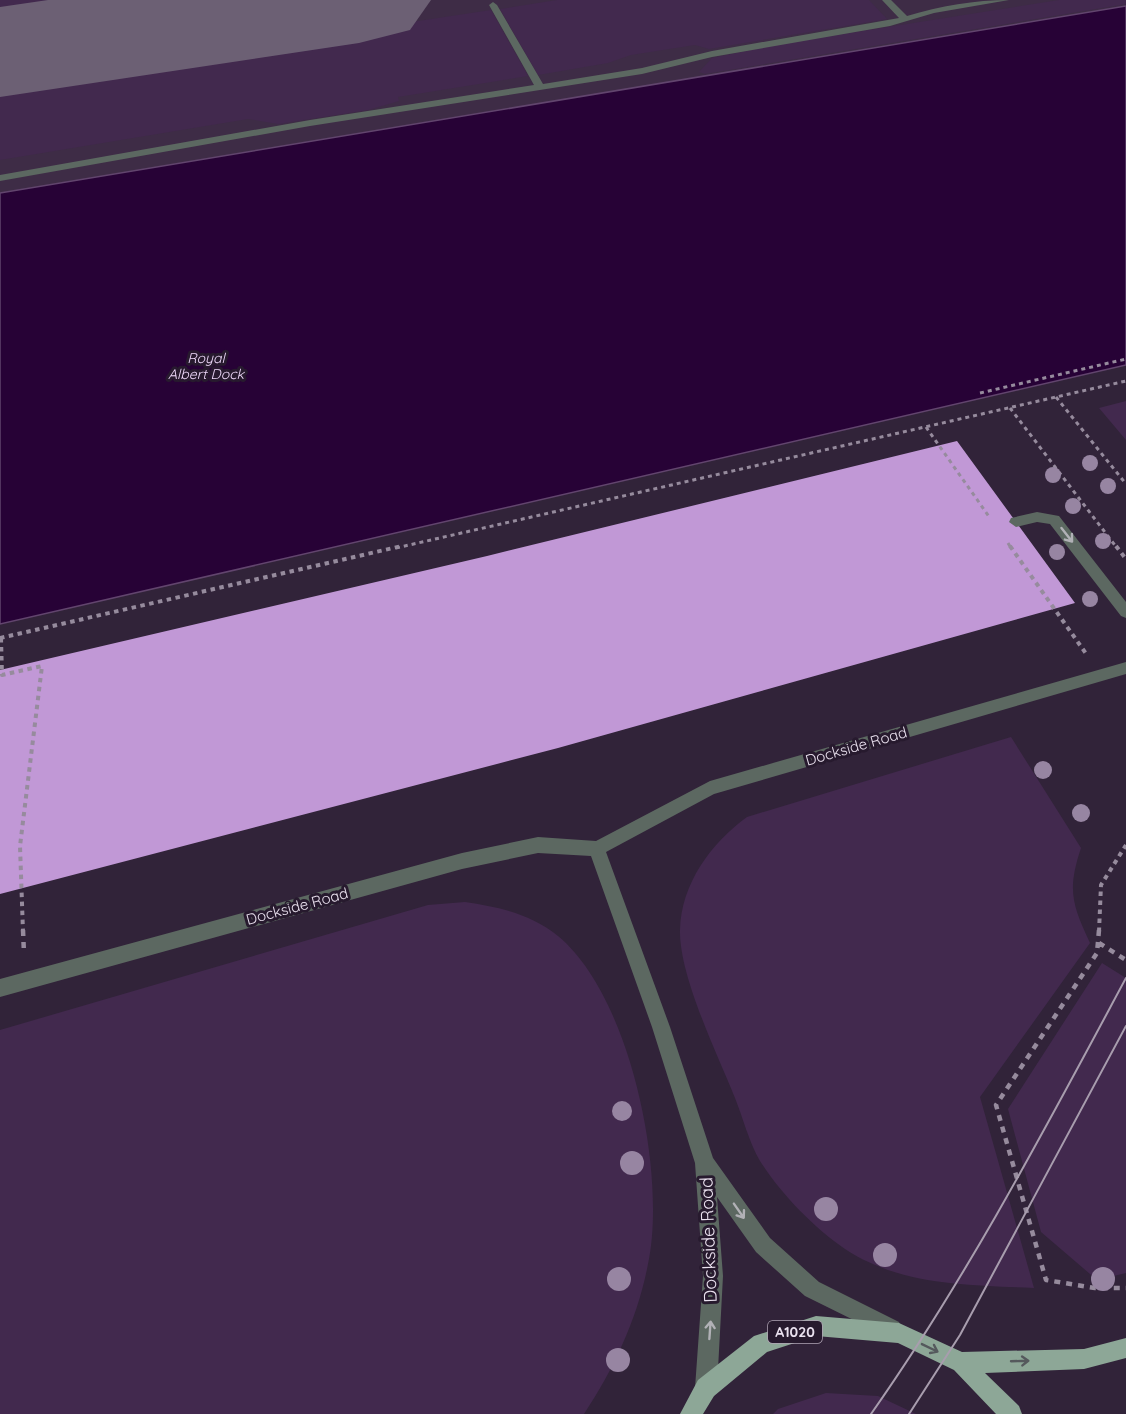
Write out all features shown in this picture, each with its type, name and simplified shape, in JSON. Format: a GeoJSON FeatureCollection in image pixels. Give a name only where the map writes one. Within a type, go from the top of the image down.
{"type":"FeatureCollection","features":[{"type":"Feature","properties":{"kind":"main road","name":"A1020"},"geometry":{"type":"LineString","coordinates":[[691,1414],[706,1388],[761,1343],[816,1326],[899,1333],[961,1363],[1011,1414]]}},
{"type":"Feature","properties":{"kind":"main road","name":"A1020"},"geometry":{"type":"LineString","coordinates":[[961,1363],[1084,1359],[1126,1348]]}},
{"type":"Feature","properties":{"kind":"street"},"geometry":{"type":"LineString","coordinates":[[886,0],[905,19]]}},
{"type":"Feature","properties":{"kind":"street"},"geometry":{"type":"LineString","coordinates":[[0,178],[299,125],[642,71],[712,54],[905,19],[933,11],[1005,0]]}},
{"type":"Feature","properties":{"kind":"street"},"geometry":{"type":"LineString","coordinates":[[493,5],[540,87]]}},
{"type":"Feature","properties":{"kind":"street"},"geometry":{"type":"LineString","coordinates":[[1016,522],[1037,517],[1054,520],[1126,612]]}},
{"type":"Feature","properties":{"kind":"street","name":"Dockside Road"},"geometry":{"type":"LineString","coordinates":[[0,988],[462,861],[538,845],[597,849],[718,785],[1126,668]]}},
{"type":"Feature","properties":{"kind":"street","name":"Dockside Road"},"geometry":{"type":"LineString","coordinates":[[597,849],[661,1027],[705,1163],[714,1275],[706,1388]]}},
{"type":"Feature","properties":{"kind":"street","name":"Dockside Road"},"geometry":{"type":"LineString","coordinates":[[705,1163],[763,1245],[812,1290],[899,1333]]}},
{"type":"Feature","properties":{"kind":"path"},"geometry":{"type":"LineString","coordinates":[[980,393],[1126,359]]}},
{"type":"Feature","properties":{"kind":"path"},"geometry":{"type":"LineString","coordinates":[[23,926],[20,846],[42,666],[2,675],[1,638],[1126,381]]}},
{"type":"Feature","properties":{"kind":"path"},"geometry":{"type":"LineString","coordinates":[[1056,397],[1126,484]]}},
{"type":"Feature","properties":{"kind":"path"},"geometry":{"type":"LineString","coordinates":[[1010,408],[1126,558]]}},
{"type":"Feature","properties":{"kind":"path"},"geometry":{"type":"LineString","coordinates":[[926,427],[947,456]]}},
{"type":"Feature","properties":{"kind":"path"},"geometry":{"type":"LineString","coordinates":[[1042,592],[1101,675]]}},
{"type":"Feature","properties":{"kind":"path"},"geometry":{"type":"LineString","coordinates":[[1126,846],[1101,885],[1097,953],[996,1105],[1047,1280],[1095,1287],[1126,1288]]}},
{"type":"Feature","properties":{"kind":"path"},"geometry":{"type":"LineString","coordinates":[[1099,943],[1126,960]]}},
{"type":"Feature","properties":{"kind":"shaded area"},"geometry":{"type":"Polygon","coordinates":[[[0,0],[1126,0],[1126,6],[0,193],[0,0]]]}},
{"type":"Feature","properties":{"kind":"shaded area"},"geometry":{"type":"Polygon","coordinates":[[[0,0],[167,0],[0,24],[0,0]]]}},
{"type":"Feature","properties":{"kind":"shaded area"},"geometry":{"type":"Polygon","coordinates":[[[557,0],[869,0],[887,19],[709,49],[695,45],[631,55],[608,63],[538,75],[500,9],[557,0]]]}},
{"type":"Feature","properties":{"kind":"shaded area"},"geometry":{"type":"Polygon","coordinates":[[[1059,0],[1126,0],[1126,4],[705,74],[699,72],[712,58],[780,44],[1059,0]]]}},
{"type":"Feature","properties":{"kind":"shaded area"},"geometry":{"type":"Polygon","coordinates":[[[491,10],[528,76],[398,97],[399,101],[368,110],[278,124],[248,119],[0,160],[0,84],[491,10]]]}},
{"type":"Feature","properties":{"kind":"shaded area"},"geometry":{"type":"Polygon","coordinates":[[[1126,401],[1126,440],[1099,408],[1126,401]]]}},
{"type":"Feature","properties":{"kind":"shaded area"},"geometry":{"type":"Polygon","coordinates":[[[1011,737],[1081,848],[1074,875],[1074,897],[1079,918],[1090,943],[980,1097],[1034,1288],[960,1284],[912,1277],[889,1270],[845,1249],[821,1231],[798,1209],[768,1173],[753,1146],[692,992],[681,949],[680,930],[686,897],[700,866],[721,839],[747,817],[1011,737]]]}},
{"type":"Feature","properties":{"kind":"shaded area"},"geometry":{"type":"Polygon","coordinates":[[[465,902],[502,909],[537,922],[558,936],[584,964],[606,1000],[624,1043],[638,1089],[647,1137],[652,1184],[653,1227],[648,1264],[644,1284],[624,1342],[584,1414],[0,1414],[0,1030],[428,905],[465,902]]]}},
{"type":"Feature","properties":{"kind":"shaded area"},"geometry":{"type":"Polygon","coordinates":[[[1102,963],[1126,978],[1126,1273],[1097,1280],[1041,1232],[1008,1109],[1102,963]]]}},
{"type":"Feature","properties":{"kind":"shaded area"},"geometry":{"type":"Polygon","coordinates":[[[826,1393],[878,1396],[916,1414],[773,1414],[778,1409],[826,1393]]]}},
{"type":"Feature","properties":{"kind":"water","name":"Royal Albert Dock"},"geometry":{"type":"Polygon","coordinates":[[[1126,6],[1126,365],[0,624],[0,193],[1126,6]]]}},
{"type":"Feature","properties":{"kind":"building"},"geometry":{"type":"Polygon","coordinates":[[[957,441],[1075,603],[558,748],[0,894],[0,670],[487,556],[957,441]]]}},
{"type":"Feature","properties":{"kind":"runway"},"geometry":{"type":"LineString","coordinates":[[0,52],[359,0]]}},
{"type":"Feature","properties":{"kind":"tram line"},"geometry":{"type":"LineString","coordinates":[[871,1414],[907,1362],[973,1255],[1036,1145],[1126,978]]}},
{"type":"Feature","properties":{"kind":"tram line"},"geometry":{"type":"LineString","coordinates":[[909,1414],[960,1335],[1126,1026]]}}]}
